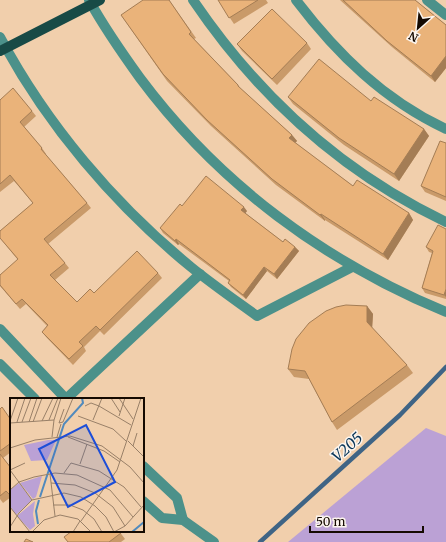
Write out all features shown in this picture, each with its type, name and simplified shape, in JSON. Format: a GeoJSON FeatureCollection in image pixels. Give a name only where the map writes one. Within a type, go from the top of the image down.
{"type":"FeatureCollection","features":[{"type":"Feature","properties":{"kind":"main road"},"geometry":{"type":"LineString","coordinates":[[3,49],[93,1]]}},
{"type":"Feature","properties":{"kind":"street"},"geometry":{"type":"LineString","coordinates":[[193,0],[216,33],[257,83],[310,134],[367,177],[446,222]]}},
{"type":"Feature","properties":{"kind":"street"},"geometry":{"type":"LineString","coordinates":[[296,0],[332,44],[384,92],[425,119],[446,129]]}},
{"type":"Feature","properties":{"kind":"street"},"geometry":{"type":"LineString","coordinates":[[427,0],[446,15]]}},
{"type":"Feature","properties":{"kind":"street"},"geometry":{"type":"LineString","coordinates":[[93,1],[129,64],[152,94],[202,151],[236,182],[282,221],[352,267],[386,285],[446,312]]}},
{"type":"Feature","properties":{"kind":"street"},"geometry":{"type":"LineString","coordinates":[[0,37],[3,49],[50,117],[75,150],[102,181],[160,240],[200,274],[257,316],[352,267]]}},
{"type":"Feature","properties":{"kind":"street"},"geometry":{"type":"LineString","coordinates":[[67,398],[200,274]]}},
{"type":"Feature","properties":{"kind":"street"},"geometry":{"type":"LineString","coordinates":[[0,329],[65,398]]}},
{"type":"Feature","properties":{"kind":"street"},"geometry":{"type":"LineString","coordinates":[[0,364],[34,398]]}},
{"type":"Feature","properties":{"kind":"street"},"geometry":{"type":"LineString","coordinates":[[144,467],[177,498],[183,520]]}},
{"type":"Feature","properties":{"kind":"street"},"geometry":{"type":"LineString","coordinates":[[144,502],[162,518],[183,520],[213,542]]}},
{"type":"Feature","properties":{"kind":"shaded area"},"geometry":{"type":"Polygon","coordinates":[[[426,428],[446,436],[446,542],[288,542],[426,428]]]}},
{"type":"Feature","properties":{"kind":"building"},"geometry":{"type":"Polygon","coordinates":[[[143,0],[169,0],[191,32],[189,34],[238,86],[292,135],[289,138],[353,186],[357,180],[409,213],[383,254],[321,214],[320,215],[272,179],[207,120],[163,74],[121,15],[143,0]]]}},
{"type":"Feature","properties":{"kind":"building"},"geometry":{"type":"Polygon","coordinates":[[[218,0],[258,0],[229,18],[218,0]]]}},
{"type":"Feature","properties":{"kind":"building"},"geometry":{"type":"Polygon","coordinates":[[[343,0],[415,0],[446,25],[446,56],[431,76],[387,41],[343,0]]]}},
{"type":"Feature","properties":{"kind":"building"},"geometry":{"type":"Polygon","coordinates":[[[272,9],[307,43],[272,79],[237,44],[272,9]]]}},
{"type":"Feature","properties":{"kind":"building"},"geometry":{"type":"Polygon","coordinates":[[[319,59],[371,101],[374,97],[424,129],[394,174],[339,138],[288,97],[319,59]]]}},
{"type":"Feature","properties":{"kind":"building"},"geometry":{"type":"Polygon","coordinates":[[[13,88],[32,111],[20,122],[87,203],[44,239],[65,263],[50,275],[77,302],[90,289],[94,293],[137,251],[158,273],[100,330],[96,326],[79,342],[83,346],[69,359],[42,332],[48,325],[22,299],[16,304],[0,285],[0,275],[18,259],[0,238],[0,231],[33,203],[10,175],[0,184],[0,100],[13,88]]]}},
{"type":"Feature","properties":{"kind":"building"},"geometry":{"type":"Polygon","coordinates":[[[440,141],[446,143],[446,197],[421,186],[440,141]]]}},
{"type":"Feature","properties":{"kind":"building"},"geometry":{"type":"Polygon","coordinates":[[[206,176],[244,207],[241,210],[283,242],[285,239],[295,247],[274,274],[264,267],[243,295],[228,283],[230,280],[176,239],[175,241],[160,228],[180,204],[182,206],[206,176]]]}},
{"type":"Feature","properties":{"kind":"building"},"geometry":{"type":"Polygon","coordinates":[[[438,225],[446,229],[446,289],[444,295],[422,288],[433,251],[426,247],[438,225]]]}},
{"type":"Feature","properties":{"kind":"building"},"geometry":{"type":"Polygon","coordinates":[[[346,305],[367,306],[367,322],[407,365],[332,422],[305,371],[288,369],[292,349],[296,339],[309,323],[326,311],[346,305]]]}},
{"type":"Feature","properties":{"kind":"building"},"geometry":{"type":"Polygon","coordinates":[[[2,407],[10,419],[10,444],[0,451],[0,409],[2,407]]]}},
{"type":"Feature","properties":{"kind":"building"},"geometry":{"type":"Polygon","coordinates":[[[0,454],[10,467],[10,495],[6,491],[0,496],[0,454]]]}},
{"type":"Feature","properties":{"kind":"building"},"geometry":{"type":"Polygon","coordinates":[[[71,532],[121,533],[109,542],[68,542],[64,537],[71,532]]]}},
{"type":"Feature","properties":{"kind":"building"},"geometry":{"type":"Polygon","coordinates":[[[26,539],[33,542],[24,542],[26,539]]]}},
{"type":"Feature","properties":{"kind":"waterway","name":"V205"},"geometry":{"type":"LineString","coordinates":[[260,542],[400,415],[446,367]]}}]}
